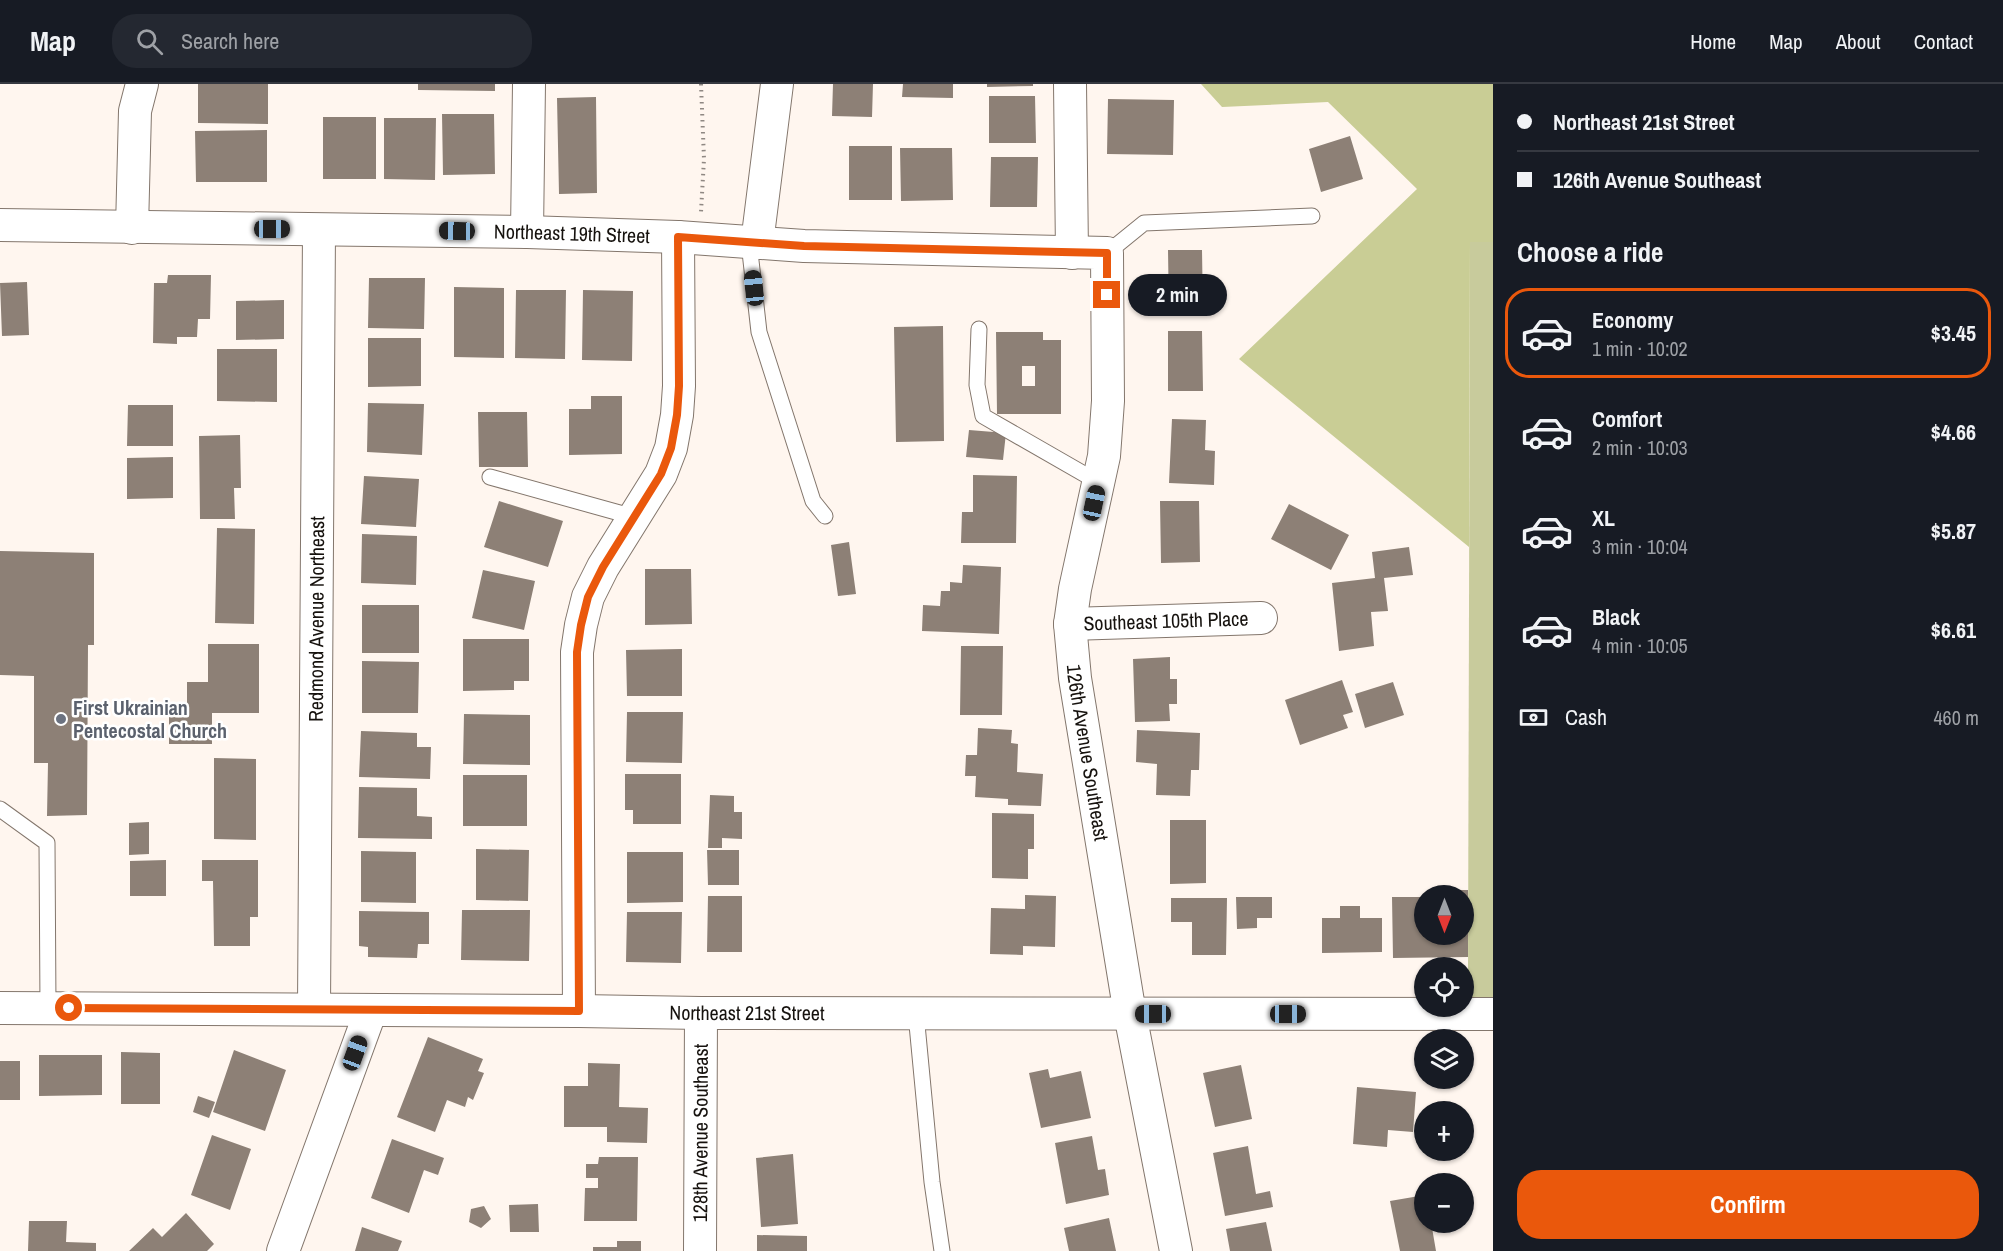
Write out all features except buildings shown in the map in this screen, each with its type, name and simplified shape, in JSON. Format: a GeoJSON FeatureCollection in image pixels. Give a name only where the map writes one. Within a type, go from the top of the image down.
{"type":"FeatureCollection","features":[{"type":"Feature","properties":{"kind":"street"},"geometry":{"type":"LineString","coordinates":[[132,228],[135,111],[142,84]]}},
{"type":"Feature","properties":{"kind":"street"},"geometry":{"type":"LineString","coordinates":[[527,232],[529,84]]}},
{"type":"Feature","properties":{"kind":"street"},"geometry":{"type":"LineString","coordinates":[[753,243],[777,84]]}},
{"type":"Feature","properties":{"kind":"street"},"geometry":{"type":"LineString","coordinates":[[1070,84],[1072,253]]}},
{"type":"Feature","properties":{"kind":"street","name":"Northeast 19th Street"},"geometry":{"type":"LineString","coordinates":[[0,225],[527,232],[689,238],[804,246],[1107,253]]}},
{"type":"Feature","properties":{"kind":"street","name":"Redmond Avenue Northeast"},"geometry":{"type":"LineString","coordinates":[[314,1009],[319,230]]}},
{"type":"Feature","properties":{"kind":"street"},"geometry":{"type":"LineString","coordinates":[[579,1011],[577,652],[588,597],[603,567],[661,474],[671,448],[677,415],[689,238]]}},
{"type":"Feature","properties":{"kind":"street","name":"126th Avenue Southeast"},"geometry":{"type":"LineString","coordinates":[[1107,253],[1108,401],[1104,456],[1075,589],[1070,624],[1075,678],[1130,1014],[1176,1251]]}},
{"type":"Feature","properties":{"kind":"street","name":"Southeast 105th Place"},"geometry":{"type":"LineString","coordinates":[[1070,624],[1261,618]]}},
{"type":"Feature","properties":{"kind":"street","name":"Northeast 21st Street"},"geometry":{"type":"LineString","coordinates":[[0,1008],[1492,1018]]}},
{"type":"Feature","properties":{"kind":"street"},"geometry":{"type":"LineString","coordinates":[[283,1251],[371,1010]]}},
{"type":"Feature","properties":{"kind":"street","name":"128th Avenue Southeast"},"geometry":{"type":"LineString","coordinates":[[700,1251],[701,1013]]}},
{"type":"Feature","properties":{"kind":"lane"},"geometry":{"type":"LineString","coordinates":[[1107,253],[1144,223],[1312,216]]}},
{"type":"Feature","properties":{"kind":"lane"},"geometry":{"type":"LineString","coordinates":[[753,243],[759,332],[813,501],[825,516]]}},
{"type":"Feature","properties":{"kind":"lane"},"geometry":{"type":"LineString","coordinates":[[979,329],[977,385],[982,416],[1098,482]]}},
{"type":"Feature","properties":{"kind":"lane"},"geometry":{"type":"LineString","coordinates":[[490,477],[634,517]]}},
{"type":"Feature","properties":{"kind":"lane"},"geometry":{"type":"LineString","coordinates":[[0,809],[47,843],[48,1008]]}},
{"type":"Feature","properties":{"kind":"lane"},"geometry":{"type":"LineString","coordinates":[[916,1014],[932,1182],[942,1251]]}},
{"type":"Feature","properties":{"kind":"path"},"geometry":{"type":"LineString","coordinates":[[689,238],[704,159],[701,84]]}},
{"type":"Feature","properties":{"kind":"green space"},"geometry":{"type":"Polygon","coordinates":[[[1201,84],[1493,84],[1493,242],[1470,242],[1469,547],[1239,359],[1417,189],[1328,102],[1222,107],[1201,84]]]}},
{"type":"Feature","properties":{"kind":"green space"},"geometry":{"type":"Polygon","coordinates":[[[1470,241],[1493,242],[1493,1012],[1474,1011],[1474,957],[1468,957],[1468,945],[1474,945],[1474,885],[1468,885],[1470,241]]]}},
{"type":"Feature","properties":{"kind":"place","name":"First Ukrainian Pentecostal Church"},"geometry":{"type":"Point","coordinates":[61,719]}},
{"type":"Feature","properties":{"kind":"route"},"geometry":{"type":"LineString","coordinates":[[69,1008],[579,1011],[577,652],[588,597],[603,567],[661,474],[671,448],[679,386],[678,237],[804,246],[1107,253],[1107,295]]}}]}
